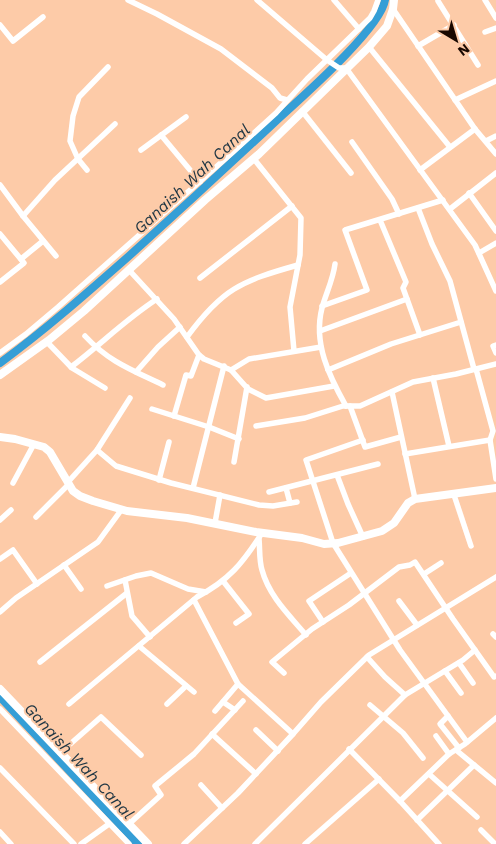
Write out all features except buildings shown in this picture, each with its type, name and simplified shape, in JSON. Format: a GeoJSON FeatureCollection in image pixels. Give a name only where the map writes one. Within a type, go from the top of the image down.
{"type":"FeatureCollection","features":[{"type":"Feature","properties":{"kind":"street"},"geometry":{"type":"LineString","coordinates":[[128,0],[221,50],[272,88],[280,98],[286,100]]}},
{"type":"Feature","properties":{"kind":"street"},"geometry":{"type":"LineString","coordinates":[[257,0],[329,61],[342,68],[450,209],[479,253],[495,283],[496,291]]}},
{"type":"Feature","properties":{"kind":"street"},"geometry":{"type":"LineString","coordinates":[[334,0],[359,29]]}},
{"type":"Feature","properties":{"kind":"street"},"geometry":{"type":"LineString","coordinates":[[0,353],[58,308],[276,113],[286,100],[329,61],[359,29],[374,11],[378,0]]}},
{"type":"Feature","properties":{"kind":"street"},"geometry":{"type":"LineString","coordinates":[[485,0],[496,18]]}},
{"type":"Feature","properties":{"kind":"street"},"geometry":{"type":"LineString","coordinates":[[438,1],[478,65]]}},
{"type":"Feature","properties":{"kind":"street"},"geometry":{"type":"LineString","coordinates":[[395,3],[418,46],[475,129],[496,154]]}},
{"type":"Feature","properties":{"kind":"street"},"geometry":{"type":"LineString","coordinates":[[0,375],[47,342],[84,311],[254,159],[342,68],[369,47],[387,26],[395,3]]}},
{"type":"Feature","properties":{"kind":"street"},"geometry":{"type":"LineString","coordinates":[[0,25],[13,41],[43,17]]}},
{"type":"Feature","properties":{"kind":"street"},"geometry":{"type":"LineString","coordinates":[[418,46],[454,25]]}},
{"type":"Feature","properties":{"kind":"street"},"geometry":{"type":"LineString","coordinates":[[484,32],[496,28]]}},
{"type":"Feature","properties":{"kind":"street"},"geometry":{"type":"LineString","coordinates":[[369,47],[450,147]]}},
{"type":"Feature","properties":{"kind":"street"},"geometry":{"type":"LineString","coordinates":[[87,170],[78,159],[70,141],[73,116],[79,98],[108,67]]}},
{"type":"Feature","properties":{"kind":"street"},"geometry":{"type":"LineString","coordinates":[[455,100],[496,81]]}},
{"type":"Feature","properties":{"kind":"street"},"geometry":{"type":"LineString","coordinates":[[302,111],[351,173]]}},
{"type":"Feature","properties":{"kind":"street"},"geometry":{"type":"LineString","coordinates":[[140,150],[186,117]]}},
{"type":"Feature","properties":{"kind":"street"},"geometry":{"type":"LineString","coordinates":[[23,216],[55,180],[115,124]]}},
{"type":"Feature","properties":{"kind":"street"},"geometry":{"type":"LineString","coordinates":[[420,170],[475,129]]}},
{"type":"Feature","properties":{"kind":"street"},"geometry":{"type":"LineString","coordinates":[[161,134],[200,182]]}},
{"type":"Feature","properties":{"kind":"street"},"geometry":{"type":"LineString","coordinates":[[486,142],[496,136]]}},
{"type":"Feature","properties":{"kind":"street"},"geometry":{"type":"LineString","coordinates":[[352,142],[392,198],[399,214]]}},
{"type":"Feature","properties":{"kind":"street"},"geometry":{"type":"LineString","coordinates":[[254,159],[302,218],[300,255],[290,307],[294,351]]}},
{"type":"Feature","properties":{"kind":"street"},"geometry":{"type":"LineString","coordinates":[[450,209],[496,172]]}},
{"type":"Feature","properties":{"kind":"street"},"geometry":{"type":"LineString","coordinates":[[0,185],[56,256]]}},
{"type":"Feature","properties":{"kind":"street"},"geometry":{"type":"LineString","coordinates":[[469,193],[496,231]]}},
{"type":"Feature","properties":{"kind":"street"},"geometry":{"type":"LineString","coordinates":[[322,306],[367,290],[345,230],[443,200]]}},
{"type":"Feature","properties":{"kind":"street"},"geometry":{"type":"LineString","coordinates":[[200,278],[292,206]]}},
{"type":"Feature","properties":{"kind":"street"},"geometry":{"type":"LineString","coordinates":[[418,208],[450,281],[494,431],[490,440],[496,479]]}},
{"type":"Feature","properties":{"kind":"street"},"geometry":{"type":"LineString","coordinates":[[380,220],[406,282],[403,288],[420,335]]}},
{"type":"Feature","properties":{"kind":"street"},"geometry":{"type":"LineString","coordinates":[[0,234],[24,263],[0,282]]}},
{"type":"Feature","properties":{"kind":"street"},"geometry":{"type":"LineString","coordinates":[[21,259],[43,241]]}},
{"type":"Feature","properties":{"kind":"street"},"geometry":{"type":"LineString","coordinates":[[479,253],[496,242]]}},
{"type":"Feature","properties":{"kind":"street"},"geometry":{"type":"LineString","coordinates":[[335,264],[319,322],[321,347],[334,386],[348,406],[365,447],[401,437]]}},
{"type":"Feature","properties":{"kind":"street"},"geometry":{"type":"LineString","coordinates":[[187,338],[215,303],[230,290],[263,275],[298,265]]}},
{"type":"Feature","properties":{"kind":"street"},"geometry":{"type":"LineString","coordinates":[[129,270],[180,326],[199,355],[231,370],[247,387],[266,398],[334,386]]}},
{"type":"Feature","properties":{"kind":"street"},"geometry":{"type":"LineString","coordinates":[[71,367],[96,348],[124,322],[157,299]]}},
{"type":"Feature","properties":{"kind":"street"},"geometry":{"type":"LineString","coordinates":[[320,331],[406,299]]}},
{"type":"Feature","properties":{"kind":"street"},"geometry":{"type":"LineString","coordinates":[[328,370],[391,344],[462,322]]}},
{"type":"Feature","properties":{"kind":"street"},"geometry":{"type":"LineString","coordinates":[[136,372],[180,326]]}},
{"type":"Feature","properties":{"kind":"street"},"geometry":{"type":"LineString","coordinates":[[85,336],[96,348],[119,364],[162,385]]}},
{"type":"Feature","properties":{"kind":"street"},"geometry":{"type":"LineString","coordinates":[[47,342],[71,367],[105,388]]}},
{"type":"Feature","properties":{"kind":"street"},"geometry":{"type":"LineString","coordinates":[[496,345],[493,346],[496,352]]}},
{"type":"Feature","properties":{"kind":"street"},"geometry":{"type":"LineString","coordinates":[[231,370],[249,359],[321,347]]}},
{"type":"Feature","properties":{"kind":"street"},"geometry":{"type":"LineString","coordinates":[[174,416],[186,375],[191,376],[199,355]]}},
{"type":"Feature","properties":{"kind":"street"},"geometry":{"type":"LineString","coordinates":[[256,426],[304,418],[348,406],[360,406],[413,382],[496,364]]}},
{"type":"Feature","properties":{"kind":"street"},"geometry":{"type":"LineString","coordinates":[[193,488],[224,366]]}},
{"type":"Feature","properties":{"kind":"street"},"geometry":{"type":"LineString","coordinates":[[433,378],[449,446]]}},
{"type":"Feature","properties":{"kind":"street"},"geometry":{"type":"LineString","coordinates":[[234,462],[247,387]]}},
{"type":"Feature","properties":{"kind":"street"},"geometry":{"type":"LineString","coordinates":[[392,392],[415,499]]}},
{"type":"Feature","properties":{"kind":"street"},"geometry":{"type":"LineString","coordinates":[[36,517],[97,450],[130,398]]}},
{"type":"Feature","properties":{"kind":"street"},"geometry":{"type":"LineString","coordinates":[[152,408],[239,439]]}},
{"type":"Feature","properties":{"kind":"street"},"geometry":{"type":"LineString","coordinates":[[0,437],[44,447],[50,452],[73,491],[80,496],[122,509],[216,524],[260,536],[302,538],[324,544],[333,544],[382,531],[394,523],[408,503],[415,499],[496,488]]}},
{"type":"Feature","properties":{"kind":"street"},"geometry":{"type":"LineString","coordinates":[[363,440],[306,460],[333,544],[424,684],[467,742]]}},
{"type":"Feature","properties":{"kind":"street"},"geometry":{"type":"LineString","coordinates":[[405,454],[490,440]]}},
{"type":"Feature","properties":{"kind":"street"},"geometry":{"type":"LineString","coordinates":[[159,480],[169,442]]}},
{"type":"Feature","properties":{"kind":"street"},"geometry":{"type":"LineString","coordinates":[[13,484],[34,444]]}},
{"type":"Feature","properties":{"kind":"street"},"geometry":{"type":"LineString","coordinates":[[97,450],[116,466],[159,480],[259,505],[273,506],[297,502]]}},
{"type":"Feature","properties":{"kind":"street"},"geometry":{"type":"LineString","coordinates":[[269,492],[378,464]]}},
{"type":"Feature","properties":{"kind":"street"},"geometry":{"type":"LineString","coordinates":[[337,475],[364,537]]}},
{"type":"Feature","properties":{"kind":"street"},"geometry":{"type":"LineString","coordinates":[[286,488],[290,503]]}},
{"type":"Feature","properties":{"kind":"street"},"geometry":{"type":"LineString","coordinates":[[216,524],[220,495]]}},
{"type":"Feature","properties":{"kind":"street"},"geometry":{"type":"LineString","coordinates":[[454,495],[470,546]]}},
{"type":"Feature","properties":{"kind":"street"},"geometry":{"type":"LineString","coordinates":[[0,612],[98,542],[122,509]]}},
{"type":"Feature","properties":{"kind":"street"},"geometry":{"type":"LineString","coordinates":[[0,520],[11,510]]}},
{"type":"Feature","properties":{"kind":"street"},"geometry":{"type":"LineString","coordinates":[[69,704],[194,600],[234,572],[260,536]]}},
{"type":"Feature","properties":{"kind":"street"},"geometry":{"type":"LineString","coordinates":[[260,536],[261,569],[269,588],[306,635]]}},
{"type":"Feature","properties":{"kind":"street"},"geometry":{"type":"LineString","coordinates":[[0,560],[13,550],[37,584]]}},
{"type":"Feature","properties":{"kind":"street"},"geometry":{"type":"LineString","coordinates":[[284,674],[272,662],[399,567],[415,562],[494,677],[496,676]]}},
{"type":"Feature","properties":{"kind":"street"},"geometry":{"type":"LineString","coordinates":[[424,574],[441,563]]}},
{"type":"Feature","properties":{"kind":"street"},"geometry":{"type":"LineString","coordinates":[[64,565],[81,589]]}},
{"type":"Feature","properties":{"kind":"street"},"geometry":{"type":"LineString","coordinates":[[107,586],[151,573],[188,589],[206,592]]}},
{"type":"Feature","properties":{"kind":"street"},"geometry":{"type":"LineString","coordinates":[[323,622],[309,601],[351,573]]}},
{"type":"Feature","properties":{"kind":"street"},"geometry":{"type":"LineString","coordinates":[[184,844],[256,774],[321,702],[367,657],[496,577]]}},
{"type":"Feature","properties":{"kind":"street"},"geometry":{"type":"LineString","coordinates":[[125,580],[132,616],[150,637]]}},
{"type":"Feature","properties":{"kind":"street"},"geometry":{"type":"LineString","coordinates":[[223,581],[249,614],[236,624]]}},
{"type":"Feature","properties":{"kind":"street"},"geometry":{"type":"LineString","coordinates":[[40,662],[127,593]]}},
{"type":"Feature","properties":{"kind":"street"},"geometry":{"type":"LineString","coordinates":[[194,600],[238,684],[294,734]]}},
{"type":"Feature","properties":{"kind":"street"},"geometry":{"type":"LineString","coordinates":[[399,601],[416,626]]}},
{"type":"Feature","properties":{"kind":"street"},"geometry":{"type":"LineString","coordinates":[[139,646],[194,692]]}},
{"type":"Feature","properties":{"kind":"street"},"geometry":{"type":"LineString","coordinates":[[255,844],[405,695],[459,663],[475,650]]}},
{"type":"Feature","properties":{"kind":"street"},"geometry":{"type":"LineString","coordinates":[[367,657],[405,695]]}},
{"type":"Feature","properties":{"kind":"street"},"geometry":{"type":"LineString","coordinates":[[459,663],[473,683]]}},
{"type":"Feature","properties":{"kind":"street"},"geometry":{"type":"LineString","coordinates":[[445,671],[461,693]]}},
{"type":"Feature","properties":{"kind":"street"},"geometry":{"type":"LineString","coordinates":[[215,711],[238,684]]}},
{"type":"Feature","properties":{"kind":"street"},"geometry":{"type":"LineString","coordinates":[[167,704],[186,686]]}},
{"type":"Feature","properties":{"kind":"street"},"geometry":{"type":"LineString","coordinates":[[0,690],[148,844]]}},
{"type":"Feature","properties":{"kind":"street"},"geometry":{"type":"LineString","coordinates":[[129,824],[161,795],[154,786],[194,754],[244,701]]}},
{"type":"Feature","properties":{"kind":"street"},"geometry":{"type":"LineString","coordinates":[[223,702],[235,710]]}},
{"type":"Feature","properties":{"kind":"street"},"geometry":{"type":"LineString","coordinates":[[370,705],[403,733],[423,758]]}},
{"type":"Feature","properties":{"kind":"street"},"geometry":{"type":"LineString","coordinates":[[0,708],[129,844]]}},
{"type":"Feature","properties":{"kind":"street"},"geometry":{"type":"LineString","coordinates":[[448,716],[440,724],[457,749],[474,765],[495,780]]}},
{"type":"Feature","properties":{"kind":"street"},"geometry":{"type":"LineString","coordinates":[[60,753],[101,717],[141,755]]}},
{"type":"Feature","properties":{"kind":"street"},"geometry":{"type":"LineString","coordinates":[[400,801],[450,754],[496,718]]}},
{"type":"Feature","properties":{"kind":"street"},"geometry":{"type":"LineString","coordinates":[[256,730],[278,751]]}},
{"type":"Feature","properties":{"kind":"street"},"geometry":{"type":"LineString","coordinates":[[212,734],[256,774]]}},
{"type":"Feature","properties":{"kind":"street"},"geometry":{"type":"LineString","coordinates":[[436,736],[450,754]]}},
{"type":"Feature","properties":{"kind":"street"},"geometry":{"type":"LineString","coordinates":[[350,749],[400,801],[436,843]]}},
{"type":"Feature","properties":{"kind":"street"},"geometry":{"type":"LineString","coordinates":[[417,820],[474,765]]}},
{"type":"Feature","properties":{"kind":"street"},"geometry":{"type":"LineString","coordinates":[[0,768],[74,844]]}},
{"type":"Feature","properties":{"kind":"street"},"geometry":{"type":"LineString","coordinates":[[429,774],[477,817]]}},
{"type":"Feature","properties":{"kind":"street"},"geometry":{"type":"LineString","coordinates":[[309,843],[379,779]]}},
{"type":"Feature","properties":{"kind":"street"},"geometry":{"type":"LineString","coordinates":[[201,785],[222,808]]}},
{"type":"Feature","properties":{"kind":"street"},"geometry":{"type":"LineString","coordinates":[[81,844],[109,824]]}},
{"type":"Feature","properties":{"kind":"street"},"geometry":{"type":"LineString","coordinates":[[482,830],[495,844]]}},
{"type":"Feature","properties":{"kind":"street"},"geometry":{"type":"LineString","coordinates":[[0,832],[10,844]]}},
{"type":"Feature","properties":{"kind":"waterway","name":"Ganaish Wah Canal"},"geometry":{"type":"LineString","coordinates":[[0,363],[50,324],[129,256],[321,80],[370,27],[385,0]]}},
{"type":"Feature","properties":{"kind":"waterway","name":"Ganaish Wah Canal"},"geometry":{"type":"LineString","coordinates":[[0,697],[138,844]]}}]}
